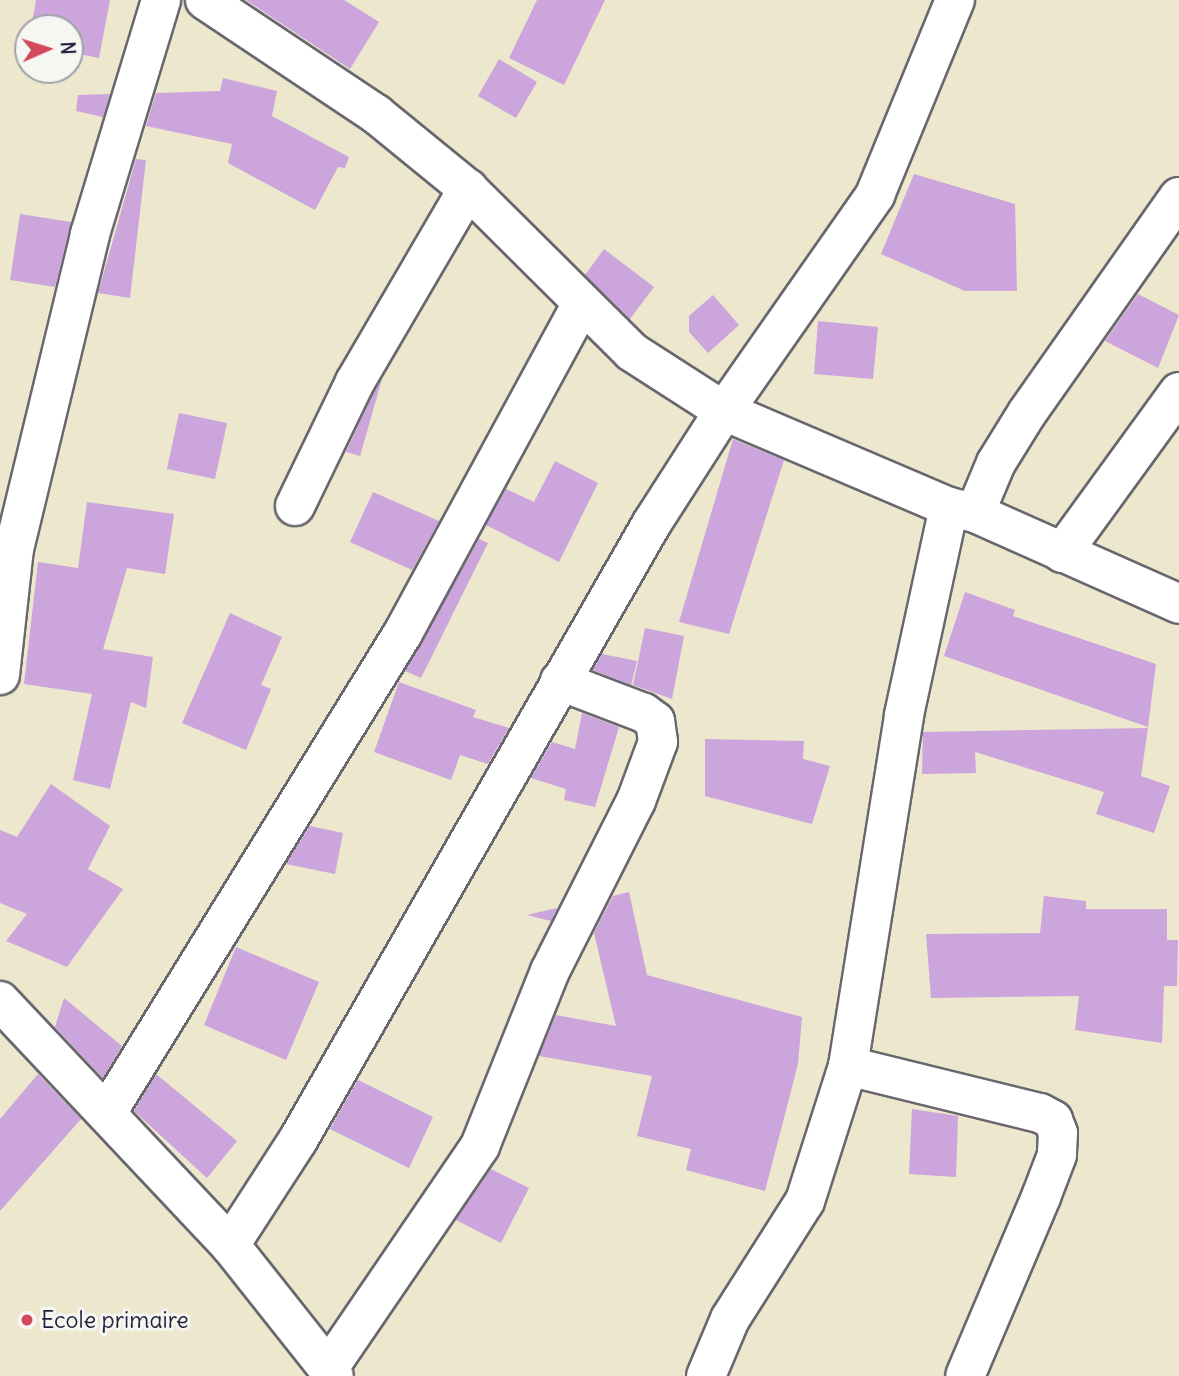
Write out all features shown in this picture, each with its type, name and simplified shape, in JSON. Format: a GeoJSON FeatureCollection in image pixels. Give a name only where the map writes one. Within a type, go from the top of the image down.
{"type":"FeatureCollection","features":[{"type":"Feature","properties":{"kind":"street"},"geometry":{"type":"LineString","coordinates":[[0,675],[14,550],[90,234],[161,0]]}},
{"type":"Feature","properties":{"kind":"street"},"geometry":{"type":"LineString","coordinates":[[205,0],[376,114],[468,189],[632,352],[724,411],[1062,552],[1179,604]]}},
{"type":"Feature","properties":{"kind":"street"},"geometry":{"type":"LineString","coordinates":[[230,1245],[298,1140],[560,681],[724,411],[875,195],[955,0]]}},
{"type":"Feature","properties":{"kind":"street"},"geometry":{"type":"LineString","coordinates":[[295,506],[355,382],[468,189]]}},
{"type":"Feature","properties":{"kind":"street"},"geometry":{"type":"LineString","coordinates":[[706,1376],[730,1319],[805,1201],[848,1066],[904,715],[962,510],[1179,197]]}},
{"type":"Feature","properties":{"kind":"street"},"geometry":{"type":"LineString","coordinates":[[108,1111],[403,633],[582,303]]}},
{"type":"Feature","properties":{"kind":"street"},"geometry":{"type":"LineString","coordinates":[[1062,552],[1179,392]]}},
{"type":"Feature","properties":{"kind":"street"},"geometry":{"type":"LineString","coordinates":[[0,1001],[108,1111],[230,1245],[331,1373],[480,1146],[550,971],[636,801],[658,742],[655,721],[644,713],[560,681]]}},
{"type":"Feature","properties":{"kind":"street"},"geometry":{"type":"LineString","coordinates":[[848,1066],[1040,1113],[1053,1120],[1058,1133],[1057,1155],[1041,1197],[965,1376]]}},
{"type":"Feature","properties":{"kind":"building"},"geometry":{"type":"Polygon","coordinates":[[[36,0],[110,0],[99,58],[84,55],[84,14],[34,14],[36,0]]]}},
{"type":"Feature","properties":{"kind":"building"},"geometry":{"type":"Polygon","coordinates":[[[246,0],[344,0],[379,22],[350,69],[246,0]]]}},
{"type":"Feature","properties":{"kind":"building"},"geometry":{"type":"Polygon","coordinates":[[[537,0],[605,0],[564,85],[509,58],[537,0]]]}},
{"type":"Feature","properties":{"kind":"building"},"geometry":{"type":"Polygon","coordinates":[[[499,59],[537,82],[516,118],[478,96],[499,59]]]}},
{"type":"Feature","properties":{"kind":"building"},"geometry":{"type":"Polygon","coordinates":[[[223,78],[277,91],[272,116],[349,157],[345,168],[338,167],[315,210],[228,163],[232,144],[146,126],[156,93],[220,91],[223,78]]]}},
{"type":"Feature","properties":{"kind":"building"},"geometry":{"type":"Polygon","coordinates":[[[110,94],[103,117],[76,111],[78,95],[110,94]]]}},
{"type":"Feature","properties":{"kind":"building"},"geometry":{"type":"Polygon","coordinates":[[[136,159],[146,160],[130,298],[98,293],[136,159]]]}},
{"type":"Feature","properties":{"kind":"building"},"geometry":{"type":"Polygon","coordinates":[[[914,174],[1015,204],[1017,291],[965,291],[881,254],[914,174]]]}},
{"type":"Feature","properties":{"kind":"building"},"geometry":{"type":"Polygon","coordinates":[[[20,214],[71,222],[55,287],[10,280],[20,214]]]}},
{"type":"Feature","properties":{"kind":"building"},"geometry":{"type":"Polygon","coordinates":[[[604,249],[654,287],[630,319],[585,275],[604,249]]]}},
{"type":"Feature","properties":{"kind":"building"},"geometry":{"type":"Polygon","coordinates":[[[1138,294],[1179,315],[1158,368],[1105,341],[1138,294]]]}},
{"type":"Feature","properties":{"kind":"building"},"geometry":{"type":"Polygon","coordinates":[[[713,295],[739,325],[708,353],[689,332],[689,316],[713,295]]]}},
{"type":"Feature","properties":{"kind":"building"},"geometry":{"type":"Polygon","coordinates":[[[818,321],[878,327],[873,379],[814,374],[818,321]]]}},
{"type":"Feature","properties":{"kind":"building"},"geometry":{"type":"Polygon","coordinates":[[[382,379],[360,456],[346,452],[374,392],[382,379]]]}},
{"type":"Feature","properties":{"kind":"building"},"geometry":{"type":"Polygon","coordinates":[[[179,413],[227,423],[215,479],[167,469],[179,413]]]}},
{"type":"Feature","properties":{"kind":"building"},"geometry":{"type":"Polygon","coordinates":[[[733,439],[784,460],[729,634],[679,622],[733,439]]]}},
{"type":"Feature","properties":{"kind":"building"},"geometry":{"type":"Polygon","coordinates":[[[555,461],[598,483],[559,562],[486,525],[506,489],[534,502],[555,461]]]}},
{"type":"Feature","properties":{"kind":"building"},"geometry":{"type":"Polygon","coordinates":[[[373,492],[439,521],[412,570],[350,542],[373,492]]]}},
{"type":"Feature","properties":{"kind":"building"},"geometry":{"type":"Polygon","coordinates":[[[87,502],[174,514],[165,574],[127,568],[103,649],[153,657],[146,708],[131,702],[110,789],[73,780],[92,694],[24,684],[38,562],[78,568],[87,502]]]}},
{"type":"Feature","properties":{"kind":"building"},"geometry":{"type":"Polygon","coordinates":[[[479,539],[488,543],[421,678],[405,671],[479,539]]]}},
{"type":"Feature","properties":{"kind":"building"},"geometry":{"type":"Polygon","coordinates":[[[965,592],[1015,610],[1013,616],[1156,664],[1148,727],[944,656],[965,592]]]}},
{"type":"Feature","properties":{"kind":"building"},"geometry":{"type":"Polygon","coordinates":[[[230,613],[282,637],[261,685],[271,689],[246,750],[182,723],[230,613]]]}},
{"type":"Feature","properties":{"kind":"building"},"geometry":{"type":"Polygon","coordinates":[[[645,628],[684,636],[672,699],[633,685],[645,628]]]}},
{"type":"Feature","properties":{"kind":"building"},"geometry":{"type":"Polygon","coordinates":[[[602,654],[637,661],[631,685],[593,670],[602,654]]]}},
{"type":"Feature","properties":{"kind":"building"},"geometry":{"type":"Polygon","coordinates":[[[399,682],[476,710],[473,717],[509,728],[488,764],[460,755],[451,780],[374,752],[399,682]]]}},
{"type":"Feature","properties":{"kind":"building"},"geometry":{"type":"Polygon","coordinates":[[[582,713],[619,727],[595,807],[564,800],[566,789],[531,778],[552,742],[575,749],[582,713]]]}},
{"type":"Feature","properties":{"kind":"building"},"geometry":{"type":"Polygon","coordinates":[[[1148,728],[1141,776],[1170,786],[1154,833],[1096,814],[1104,792],[975,752],[976,773],[922,774],[923,732],[1148,728]]]}},
{"type":"Feature","properties":{"kind":"building"},"geometry":{"type":"Polygon","coordinates":[[[705,739],[804,741],[803,759],[830,766],[812,824],[705,796],[705,739]]]}},
{"type":"Feature","properties":{"kind":"building"},"geometry":{"type":"Polygon","coordinates":[[[51,784],[110,826],[88,869],[123,889],[67,967],[6,941],[27,914],[0,903],[0,830],[17,837],[51,784]]]}},
{"type":"Feature","properties":{"kind":"building"},"geometry":{"type":"Polygon","coordinates":[[[310,826],[343,833],[335,874],[286,864],[310,826]]]}},
{"type":"Feature","properties":{"kind":"building"},"geometry":{"type":"Polygon","coordinates":[[[629,892],[647,975],[802,1017],[798,1064],[765,1191],[686,1170],[691,1149],[637,1136],[652,1076],[539,1056],[556,1015],[616,1026],[594,933],[613,896],[629,892]]]}},
{"type":"Feature","properties":{"kind":"building"},"geometry":{"type":"Polygon","coordinates":[[[1044,896],[1086,901],[1086,909],[1167,909],[1167,940],[1178,940],[1177,986],[1164,986],[1162,1043],[1075,1030],[1079,996],[931,998],[926,934],[1040,933],[1044,896]]]}},
{"type":"Feature","properties":{"kind":"building"},"geometry":{"type":"Polygon","coordinates":[[[557,908],[551,921],[527,915],[557,908]]]}},
{"type":"Feature","properties":{"kind":"building"},"geometry":{"type":"Polygon","coordinates":[[[236,947],[319,982],[286,1060],[204,1025],[236,947]]]}},
{"type":"Feature","properties":{"kind":"building"},"geometry":{"type":"Polygon","coordinates":[[[64,998],[122,1046],[103,1078],[55,1027],[64,998]]]}},
{"type":"Feature","properties":{"kind":"building"},"geometry":{"type":"Polygon","coordinates":[[[38,1074],[81,1119],[0,1211],[0,1119],[38,1074]]]}},
{"type":"Feature","properties":{"kind":"building"},"geometry":{"type":"Polygon","coordinates":[[[156,1074],[237,1141],[207,1178],[134,1111],[156,1074]]]}},
{"type":"Feature","properties":{"kind":"building"},"geometry":{"type":"Polygon","coordinates":[[[358,1080],[433,1117],[409,1168],[330,1129],[358,1080]]]}},
{"type":"Feature","properties":{"kind":"building"},"geometry":{"type":"Polygon","coordinates":[[[912,1109],[958,1116],[956,1177],[909,1174],[912,1109]]]}},
{"type":"Feature","properties":{"kind":"building"},"geometry":{"type":"Polygon","coordinates":[[[491,1169],[529,1188],[501,1243],[456,1220],[491,1169]]]}},
{"type":"Feature","properties":{"kind":"place","name":"Ecole primaire"},"geometry":{"type":"Point","coordinates":[27,1320]}}]}
